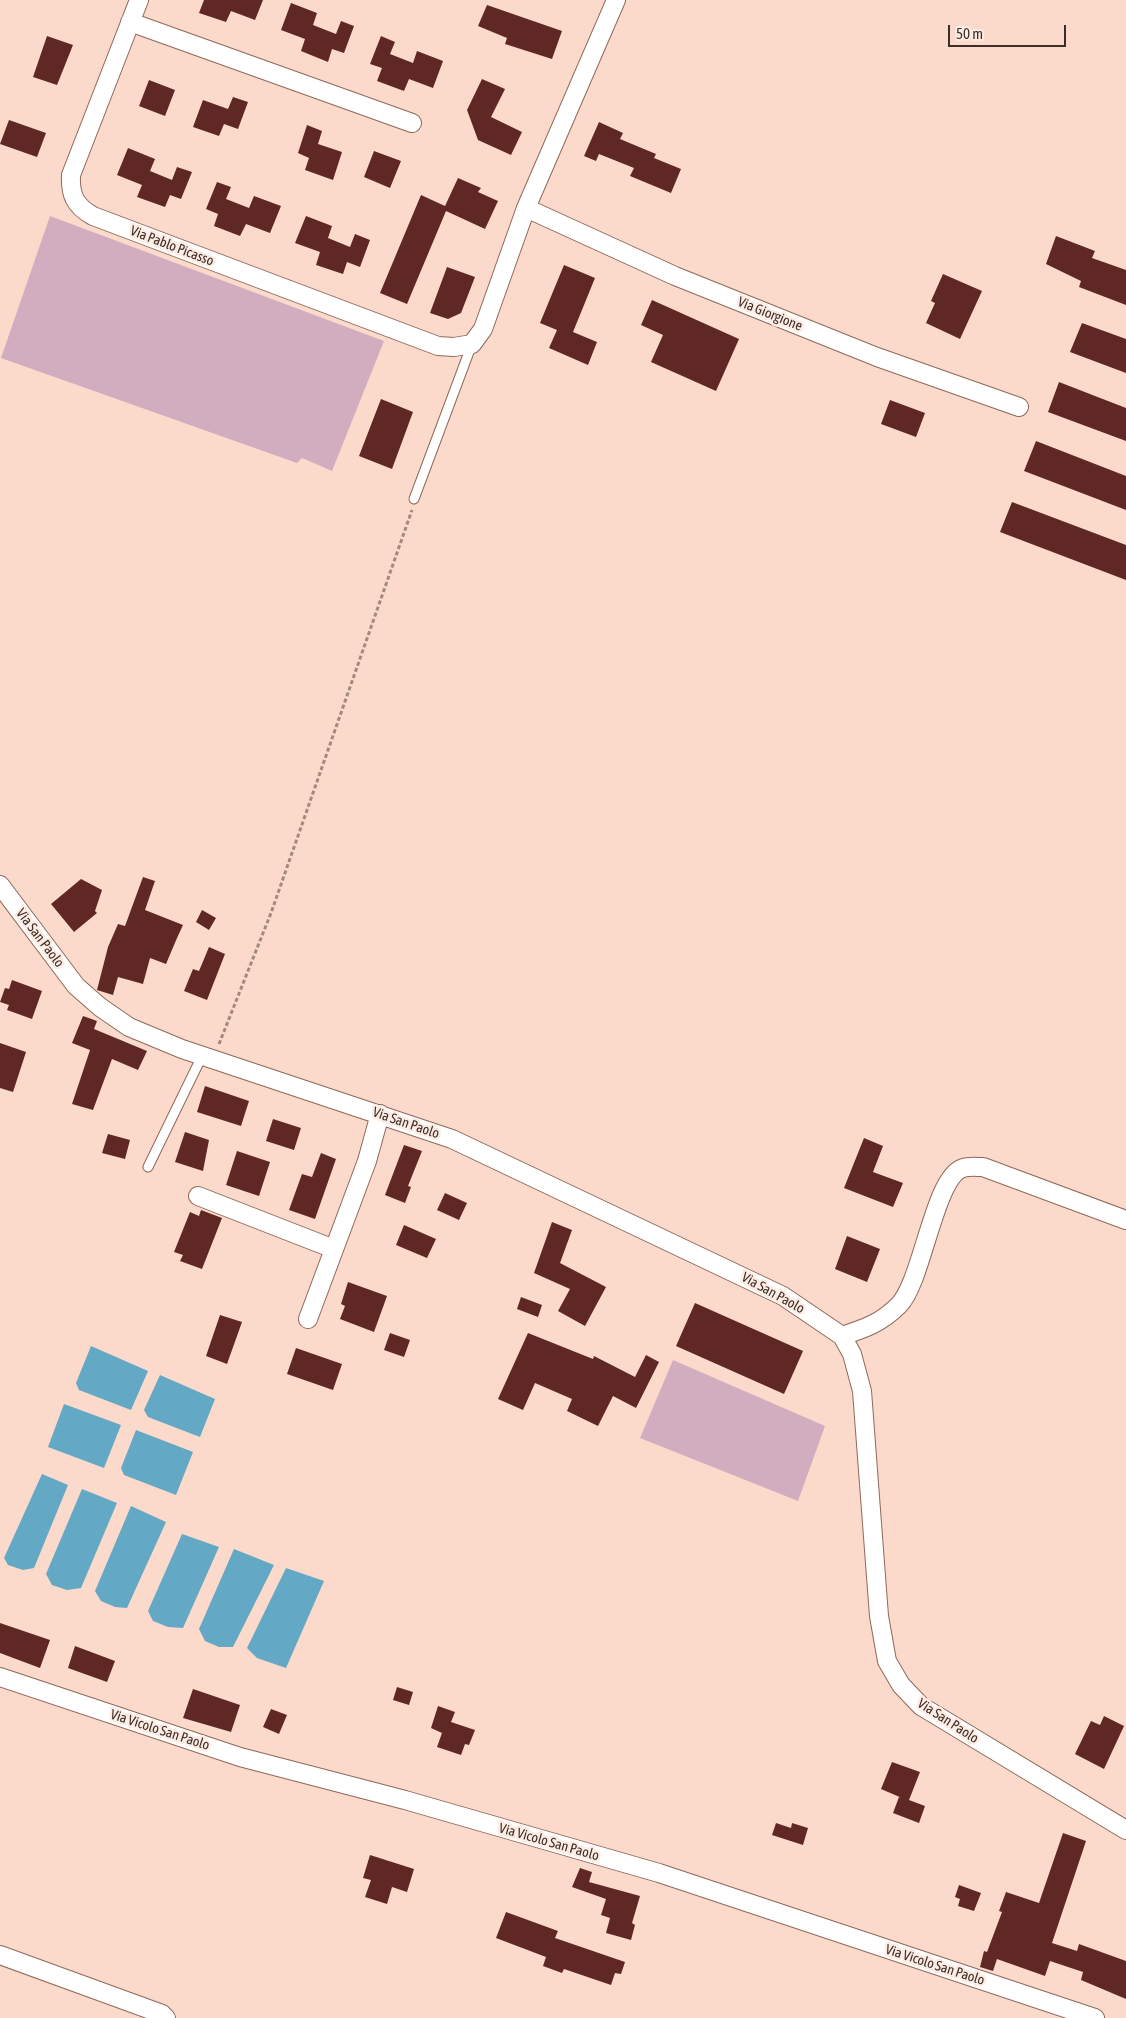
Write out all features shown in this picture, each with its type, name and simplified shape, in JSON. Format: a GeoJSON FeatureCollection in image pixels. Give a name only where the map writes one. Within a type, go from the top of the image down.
{"type":"FeatureCollection","features":[{"type":"Feature","properties":{"kind":"street","name":"Via Pablo Picasso"},"geometry":{"type":"LineString","coordinates":[[139,0],[71,174],[71,194],[82,210],[93,216],[438,346],[454,347],[472,344]]}},
{"type":"Feature","properties":{"kind":"street"},"geometry":{"type":"LineString","coordinates":[[472,344],[483,329],[526,208],[616,0]]}},
{"type":"Feature","properties":{"kind":"street"},"geometry":{"type":"LineString","coordinates":[[130,22],[412,123]]}},
{"type":"Feature","properties":{"kind":"street","name":"Via Giorgione"},"geometry":{"type":"LineString","coordinates":[[526,208],[692,283],[877,357],[1019,407]]}},
{"type":"Feature","properties":{"kind":"street","name":"Via San Paolo"},"geometry":{"type":"LineString","coordinates":[[0,886],[76,986],[100,1007],[129,1027],[207,1058],[452,1139],[783,1296],[842,1336],[852,1354],[862,1392],[879,1616],[887,1661],[901,1685],[921,1706],[1126,1830]]}},
{"type":"Feature","properties":{"kind":"street"},"geometry":{"type":"LineString","coordinates":[[308,1319],[367,1160],[380,1114]]}},
{"type":"Feature","properties":{"kind":"street"},"geometry":{"type":"LineString","coordinates":[[842,1336],[877,1324],[900,1304],[911,1282],[948,1179],[963,1168],[983,1167],[1126,1220]]}},
{"type":"Feature","properties":{"kind":"street"},"geometry":{"type":"LineString","coordinates":[[198,1196],[334,1249]]}},
{"type":"Feature","properties":{"kind":"street","name":"Via Vicolo San Paolo"},"geometry":{"type":"LineString","coordinates":[[0,1677],[240,1757],[405,1800],[659,1873],[1095,2018]]}},
{"type":"Feature","properties":{"kind":"street"},"geometry":{"type":"LineString","coordinates":[[0,1955],[162,2014],[166,2018]]}},
{"type":"Feature","properties":{"kind":"lane"},"geometry":{"type":"LineString","coordinates":[[414,499],[472,344]]}},
{"type":"Feature","properties":{"kind":"lane"},"geometry":{"type":"LineString","coordinates":[[148,1167],[207,1058]]}},
{"type":"Feature","properties":{"kind":"path"},"geometry":{"type":"LineString","coordinates":[[207,1058],[271,913],[408,524],[414,499]]}},
{"type":"Feature","properties":{"kind":"shaded area"},"geometry":{"type":"Polygon","coordinates":[[[50,216],[384,341],[332,471],[302,458],[297,463],[1,358],[50,216]]]}},
{"type":"Feature","properties":{"kind":"shaded area"},"geometry":{"type":"Polygon","coordinates":[[[673,1360],[825,1426],[798,1501],[640,1438],[673,1360]]]}},
{"type":"Feature","properties":{"kind":"water"},"geometry":{"type":"Polygon","coordinates":[[[91,1346],[148,1371],[131,1410],[79,1390],[76,1383],[91,1346]]]}},
{"type":"Feature","properties":{"kind":"water"},"geometry":{"type":"Polygon","coordinates":[[[160,1375],[215,1399],[200,1437],[148,1417],[144,1410],[160,1375]]]}},
{"type":"Feature","properties":{"kind":"water"},"geometry":{"type":"Polygon","coordinates":[[[64,1404],[121,1425],[104,1468],[48,1447],[64,1404]]]}},
{"type":"Feature","properties":{"kind":"water"},"geometry":{"type":"Polygon","coordinates":[[[136,1430],[193,1452],[176,1495],[124,1475],[121,1468],[136,1430]]]}},
{"type":"Feature","properties":{"kind":"water"},"geometry":{"type":"Polygon","coordinates":[[[42,1474],[68,1485],[34,1568],[23,1570],[8,1565],[4,1558],[42,1474]]]}},
{"type":"Feature","properties":{"kind":"water"},"geometry":{"type":"Polygon","coordinates":[[[82,1489],[117,1503],[81,1588],[67,1590],[52,1585],[46,1574],[82,1489]]]}},
{"type":"Feature","properties":{"kind":"water"},"geometry":{"type":"Polygon","coordinates":[[[131,1506],[166,1522],[127,1608],[115,1607],[101,1601],[95,1591],[131,1506]]]}},
{"type":"Feature","properties":{"kind":"water"},"geometry":{"type":"Polygon","coordinates":[[[182,1534],[219,1547],[183,1628],[168,1627],[153,1621],[148,1611],[182,1534]]]}},
{"type":"Feature","properties":{"kind":"water"},"geometry":{"type":"Polygon","coordinates":[[[234,1549],[274,1565],[233,1647],[219,1647],[205,1641],[199,1629],[234,1549]]]}},
{"type":"Feature","properties":{"kind":"water"},"geometry":{"type":"Polygon","coordinates":[[[286,1568],[324,1581],[286,1668],[257,1658],[247,1648],[286,1568]]]}},
{"type":"Feature","properties":{"kind":"building"},"geometry":{"type":"Polygon","coordinates":[[[204,0],[263,0],[255,20],[231,11],[226,22],[199,13],[204,0]]]}},
{"type":"Feature","properties":{"kind":"building"},"geometry":{"type":"Polygon","coordinates":[[[291,3],[317,13],[313,25],[336,34],[341,21],[354,26],[344,53],[332,49],[328,62],[301,51],[305,39],[281,30],[291,3]]]}},
{"type":"Feature","properties":{"kind":"building"},"geometry":{"type":"Polygon","coordinates":[[[487,5],[562,31],[552,59],[505,44],[507,38],[478,26],[487,5]]]}},
{"type":"Feature","properties":{"kind":"building"},"geometry":{"type":"Polygon","coordinates":[[[47,36],[73,45],[57,85],[33,77],[47,36]]]}},
{"type":"Feature","properties":{"kind":"building"},"geometry":{"type":"Polygon","coordinates":[[[381,36],[395,42],[390,54],[413,63],[417,51],[443,61],[433,88],[409,79],[404,91],[377,81],[382,68],[370,64],[381,36]]]}},
{"type":"Feature","properties":{"kind":"building"},"geometry":{"type":"Polygon","coordinates":[[[482,79],[505,89],[491,117],[522,132],[511,155],[478,140],[467,110],[482,79]]]}},
{"type":"Feature","properties":{"kind":"building"},"geometry":{"type":"Polygon","coordinates":[[[149,80],[175,90],[165,116],[139,106],[149,80]]]}},
{"type":"Feature","properties":{"kind":"building"},"geometry":{"type":"Polygon","coordinates":[[[233,97],[248,102],[238,129],[224,124],[219,136],[193,127],[203,100],[228,109],[233,97]]]}},
{"type":"Feature","properties":{"kind":"building"},"geometry":{"type":"Polygon","coordinates":[[[9,120],[46,133],[37,157],[0,144],[9,120]]]}},
{"type":"Feature","properties":{"kind":"building"},"geometry":{"type":"Polygon","coordinates":[[[599,122],[623,133],[620,139],[656,154],[654,158],[681,169],[671,193],[630,176],[634,168],[599,154],[596,161],[584,156],[599,122]]]}},
{"type":"Feature","properties":{"kind":"building"},"geometry":{"type":"Polygon","coordinates":[[[307,125],[322,131],[318,144],[342,152],[333,180],[305,170],[309,158],[298,153],[307,125]]]}},
{"type":"Feature","properties":{"kind":"building"},"geometry":{"type":"Polygon","coordinates":[[[128,148],[155,159],[150,171],[172,180],[177,167],[192,172],[181,199],[170,195],[165,207],[137,197],[142,185],[117,175],[128,148]]]}},
{"type":"Feature","properties":{"kind":"building"},"geometry":{"type":"Polygon","coordinates":[[[374,151],[401,161],[390,188],[364,177],[374,151]]]}},
{"type":"Feature","properties":{"kind":"building"},"geometry":{"type":"Polygon","coordinates":[[[458,178],[481,188],[478,192],[498,201],[485,229],[446,211],[407,304],[380,293],[421,195],[445,206],[458,178]]]}},
{"type":"Feature","properties":{"kind":"building"},"geometry":{"type":"Polygon","coordinates":[[[217,182],[231,187],[226,199],[249,208],[254,196],[281,206],[270,233],[246,224],[240,236],[214,226],[218,214],[206,209],[217,182]]]}},
{"type":"Feature","properties":{"kind":"building"},"geometry":{"type":"Polygon","coordinates":[[[306,216],[332,226],[328,238],[350,247],[355,234],[370,240],[360,267],[347,262],[343,274],[316,265],[320,252],[295,243],[306,216]]]}},
{"type":"Feature","properties":{"kind":"building"},"geometry":{"type":"Polygon","coordinates":[[[1056,236],[1095,251],[1092,258],[1126,270],[1126,305],[1079,287],[1081,281],[1046,264],[1056,236]]]}},
{"type":"Feature","properties":{"kind":"building"},"geometry":{"type":"Polygon","coordinates":[[[564,265],[595,278],[573,332],[597,342],[588,365],[549,348],[557,330],[540,323],[564,265]]]}},
{"type":"Feature","properties":{"kind":"building"},"geometry":{"type":"Polygon","coordinates":[[[447,267],[475,277],[461,313],[448,319],[430,313],[447,267]]]}},
{"type":"Feature","properties":{"kind":"building"},"geometry":{"type":"Polygon","coordinates":[[[943,274],[982,291],[960,339],[926,323],[935,303],[931,301],[943,274]]]}},
{"type":"Feature","properties":{"kind":"building"},"geometry":{"type":"Polygon","coordinates":[[[652,300],[739,339],[716,391],[651,362],[663,335],[641,325],[652,300]]]}},
{"type":"Feature","properties":{"kind":"building"},"geometry":{"type":"Polygon","coordinates":[[[1082,323],[1126,339],[1126,373],[1070,352],[1082,323]]]}},
{"type":"Feature","properties":{"kind":"building"},"geometry":{"type":"Polygon","coordinates":[[[1059,382],[1126,408],[1126,441],[1048,412],[1059,382]]]}},
{"type":"Feature","properties":{"kind":"building"},"geometry":{"type":"Polygon","coordinates":[[[381,399],[413,412],[392,469],[359,456],[381,399]]]}},
{"type":"Feature","properties":{"kind":"building"},"geometry":{"type":"Polygon","coordinates":[[[890,400],[925,413],[916,437],[881,424],[890,400]]]}},
{"type":"Feature","properties":{"kind":"building"},"geometry":{"type":"Polygon","coordinates":[[[1036,441],[1126,476],[1126,510],[1024,471],[1036,441]]]}},
{"type":"Feature","properties":{"kind":"building"},"geometry":{"type":"Polygon","coordinates":[[[1012,502],[1126,545],[1126,580],[1000,532],[1012,502]]]}},
{"type":"Feature","properties":{"kind":"building"},"geometry":{"type":"Polygon","coordinates":[[[143,877],[155,881],[145,910],[183,925],[166,964],[150,958],[143,984],[118,977],[113,995],[97,990],[108,947],[118,924],[125,926],[143,877]]]}},
{"type":"Feature","properties":{"kind":"building"},"geometry":{"type":"Polygon","coordinates":[[[81,879],[102,890],[95,911],[97,913],[74,932],[51,904],[81,879]]]}},
{"type":"Feature","properties":{"kind":"building"},"geometry":{"type":"Polygon","coordinates":[[[202,910],[216,918],[209,930],[196,922],[202,910]]]}},
{"type":"Feature","properties":{"kind":"building"},"geometry":{"type":"Polygon","coordinates":[[[209,947],[225,954],[207,1000],[184,991],[193,969],[199,971],[209,947]]]}},
{"type":"Feature","properties":{"kind":"building"},"geometry":{"type":"Polygon","coordinates":[[[12,980],[42,991],[32,1019],[7,1010],[9,1005],[0,1002],[5,988],[9,989],[12,980]]]}},
{"type":"Feature","properties":{"kind":"building"},"geometry":{"type":"Polygon","coordinates":[[[83,1016],[97,1021],[94,1029],[147,1051],[138,1070],[112,1059],[93,1110],[72,1104],[90,1050],[72,1043],[83,1016]]]}},
{"type":"Feature","properties":{"kind":"building"},"geometry":{"type":"Polygon","coordinates":[[[0,1043],[26,1052],[13,1092],[0,1088],[0,1043]]]}},
{"type":"Feature","properties":{"kind":"building"},"geometry":{"type":"Polygon","coordinates":[[[205,1086],[249,1101],[241,1126],[197,1112],[205,1086]]]}},
{"type":"Feature","properties":{"kind":"building"},"geometry":{"type":"Polygon","coordinates":[[[273,1119],[301,1128],[294,1150],[266,1141],[273,1119]]]}},
{"type":"Feature","properties":{"kind":"building"},"geometry":{"type":"Polygon","coordinates":[[[185,1132],[209,1140],[203,1171],[175,1162],[185,1132]]]}},
{"type":"Feature","properties":{"kind":"building"},"geometry":{"type":"Polygon","coordinates":[[[108,1134],[130,1140],[125,1159],[102,1153],[108,1134]]]}},
{"type":"Feature","properties":{"kind":"building"},"geometry":{"type":"Polygon","coordinates":[[[864,1138],[883,1146],[873,1172],[903,1183],[893,1207],[844,1188],[864,1138]]]}},
{"type":"Feature","properties":{"kind":"building"},"geometry":{"type":"Polygon","coordinates":[[[404,1145],[422,1151],[408,1186],[411,1187],[405,1203],[385,1195],[404,1145]]]}},
{"type":"Feature","properties":{"kind":"building"},"geometry":{"type":"Polygon","coordinates":[[[237,1151],[270,1162],[259,1196],[226,1185],[237,1151]]]}},
{"type":"Feature","properties":{"kind":"building"},"geometry":{"type":"Polygon","coordinates":[[[321,1153],[336,1159],[315,1219],[289,1210],[302,1174],[312,1177],[321,1153]]]}},
{"type":"Feature","properties":{"kind":"building"},"geometry":{"type":"Polygon","coordinates":[[[445,1193],[467,1203],[459,1220],[437,1210],[445,1193]]]}},
{"type":"Feature","properties":{"kind":"building"},"geometry":{"type":"Polygon","coordinates":[[[201,1210],[222,1218],[202,1269],[180,1261],[183,1255],[174,1252],[190,1212],[199,1216],[201,1210]]]}},
{"type":"Feature","properties":{"kind":"building"},"geometry":{"type":"Polygon","coordinates":[[[552,1222],[572,1230],[560,1263],[606,1287],[585,1326],[558,1311],[570,1289],[534,1273],[552,1222]]]}},
{"type":"Feature","properties":{"kind":"building"},"geometry":{"type":"Polygon","coordinates":[[[404,1225],[436,1239],[427,1258],[396,1245],[404,1225]]]}},
{"type":"Feature","properties":{"kind":"building"},"geometry":{"type":"Polygon","coordinates":[[[847,1236],[880,1249],[867,1282],[835,1269],[847,1236]]]}},
{"type":"Feature","properties":{"kind":"building"},"geometry":{"type":"Polygon","coordinates":[[[348,1282],[387,1296],[374,1332],[340,1319],[345,1306],[341,1304],[348,1282]]]}},
{"type":"Feature","properties":{"kind":"building"},"geometry":{"type":"Polygon","coordinates":[[[521,1297],[542,1305],[538,1317],[517,1309],[521,1297]]]}},
{"type":"Feature","properties":{"kind":"building"},"geometry":{"type":"Polygon","coordinates":[[[695,1303],[803,1351],[784,1394],[676,1346],[695,1303]]]}},
{"type":"Feature","properties":{"kind":"building"},"geometry":{"type":"Polygon","coordinates":[[[220,1315],[242,1322],[227,1364],[206,1356],[220,1315]]]}},
{"type":"Feature","properties":{"kind":"building"},"geometry":{"type":"Polygon","coordinates":[[[390,1333],[410,1340],[404,1357],[384,1350],[390,1333]]]}},
{"type":"Feature","properties":{"kind":"building"},"geometry":{"type":"Polygon","coordinates":[[[528,1333],[593,1359],[594,1356],[635,1377],[646,1355],[659,1362],[636,1408],[613,1396],[598,1426],[567,1411],[572,1399],[535,1383],[523,1410],[498,1399],[528,1333]]]}},
{"type":"Feature","properties":{"kind":"building"},"geometry":{"type":"Polygon","coordinates":[[[296,1348],[342,1364],[333,1390],[287,1374],[296,1348]]]}},
{"type":"Feature","properties":{"kind":"building"},"geometry":{"type":"Polygon","coordinates":[[[0,1623],[50,1640],[40,1668],[0,1653],[0,1623]]]}},
{"type":"Feature","properties":{"kind":"building"},"geometry":{"type":"Polygon","coordinates":[[[75,1646],[115,1661],[107,1682],[68,1668],[75,1646]]]}},
{"type":"Feature","properties":{"kind":"building"},"geometry":{"type":"Polygon","coordinates":[[[397,1687],[413,1692],[409,1705],[393,1700],[397,1687]]]}},
{"type":"Feature","properties":{"kind":"building"},"geometry":{"type":"Polygon","coordinates":[[[193,1689],[240,1705],[231,1732],[183,1718],[193,1689]]]}},
{"type":"Feature","properties":{"kind":"building"},"geometry":{"type":"Polygon","coordinates":[[[438,1706],[455,1712],[451,1722],[475,1730],[469,1745],[465,1744],[461,1755],[437,1747],[442,1733],[431,1728],[438,1706]]]}},
{"type":"Feature","properties":{"kind":"building"},"geometry":{"type":"Polygon","coordinates":[[[271,1709],[287,1715],[279,1734],[263,1727],[271,1709]]]}},
{"type":"Feature","properties":{"kind":"building"},"geometry":{"type":"Polygon","coordinates":[[[1104,1716],[1124,1726],[1104,1769],[1075,1754],[1091,1721],[1100,1725],[1104,1716]]]}},
{"type":"Feature","properties":{"kind":"building"},"geometry":{"type":"Polygon","coordinates":[[[892,1762],[920,1772],[909,1800],[925,1806],[919,1823],[893,1813],[899,1797],[902,1798],[881,1789],[892,1762]]]}},
{"type":"Feature","properties":{"kind":"building"},"geometry":{"type":"Polygon","coordinates":[[[776,1823],[791,1828],[792,1823],[808,1828],[803,1845],[772,1835],[776,1823]]]}},
{"type":"Feature","properties":{"kind":"building"},"geometry":{"type":"Polygon","coordinates":[[[1063,1833],[1086,1841],[1052,1943],[1077,1951],[1079,1944],[1126,1961],[1126,1999],[1081,1980],[1083,1972],[1050,1961],[1045,1976],[997,1959],[993,1971],[980,1967],[984,1951],[987,1952],[1002,1912],[999,1911],[1006,1892],[1039,1903],[1063,1833]]]}},
{"type":"Feature","properties":{"kind":"building"},"geometry":{"type":"Polygon","coordinates":[[[370,1855],[414,1869],[407,1892],[392,1887],[387,1904],[365,1897],[371,1880],[363,1878],[370,1855]]]}},
{"type":"Feature","properties":{"kind":"building"},"geometry":{"type":"Polygon","coordinates":[[[580,1868],[592,1872],[589,1882],[640,1896],[632,1923],[635,1925],[631,1940],[606,1933],[610,1918],[601,1915],[606,1899],[572,1887],[580,1868]]]}},
{"type":"Feature","properties":{"kind":"building"},"geometry":{"type":"Polygon","coordinates":[[[959,1885],[981,1893],[974,1911],[958,1906],[960,1899],[955,1897],[959,1885]]]}},
{"type":"Feature","properties":{"kind":"building"},"geometry":{"type":"Polygon","coordinates":[[[506,1912],[558,1931],[555,1938],[625,1962],[621,1974],[615,1973],[611,1985],[564,1969],[562,1973],[543,1966],[546,1957],[496,1938],[506,1912]]]}}]}
